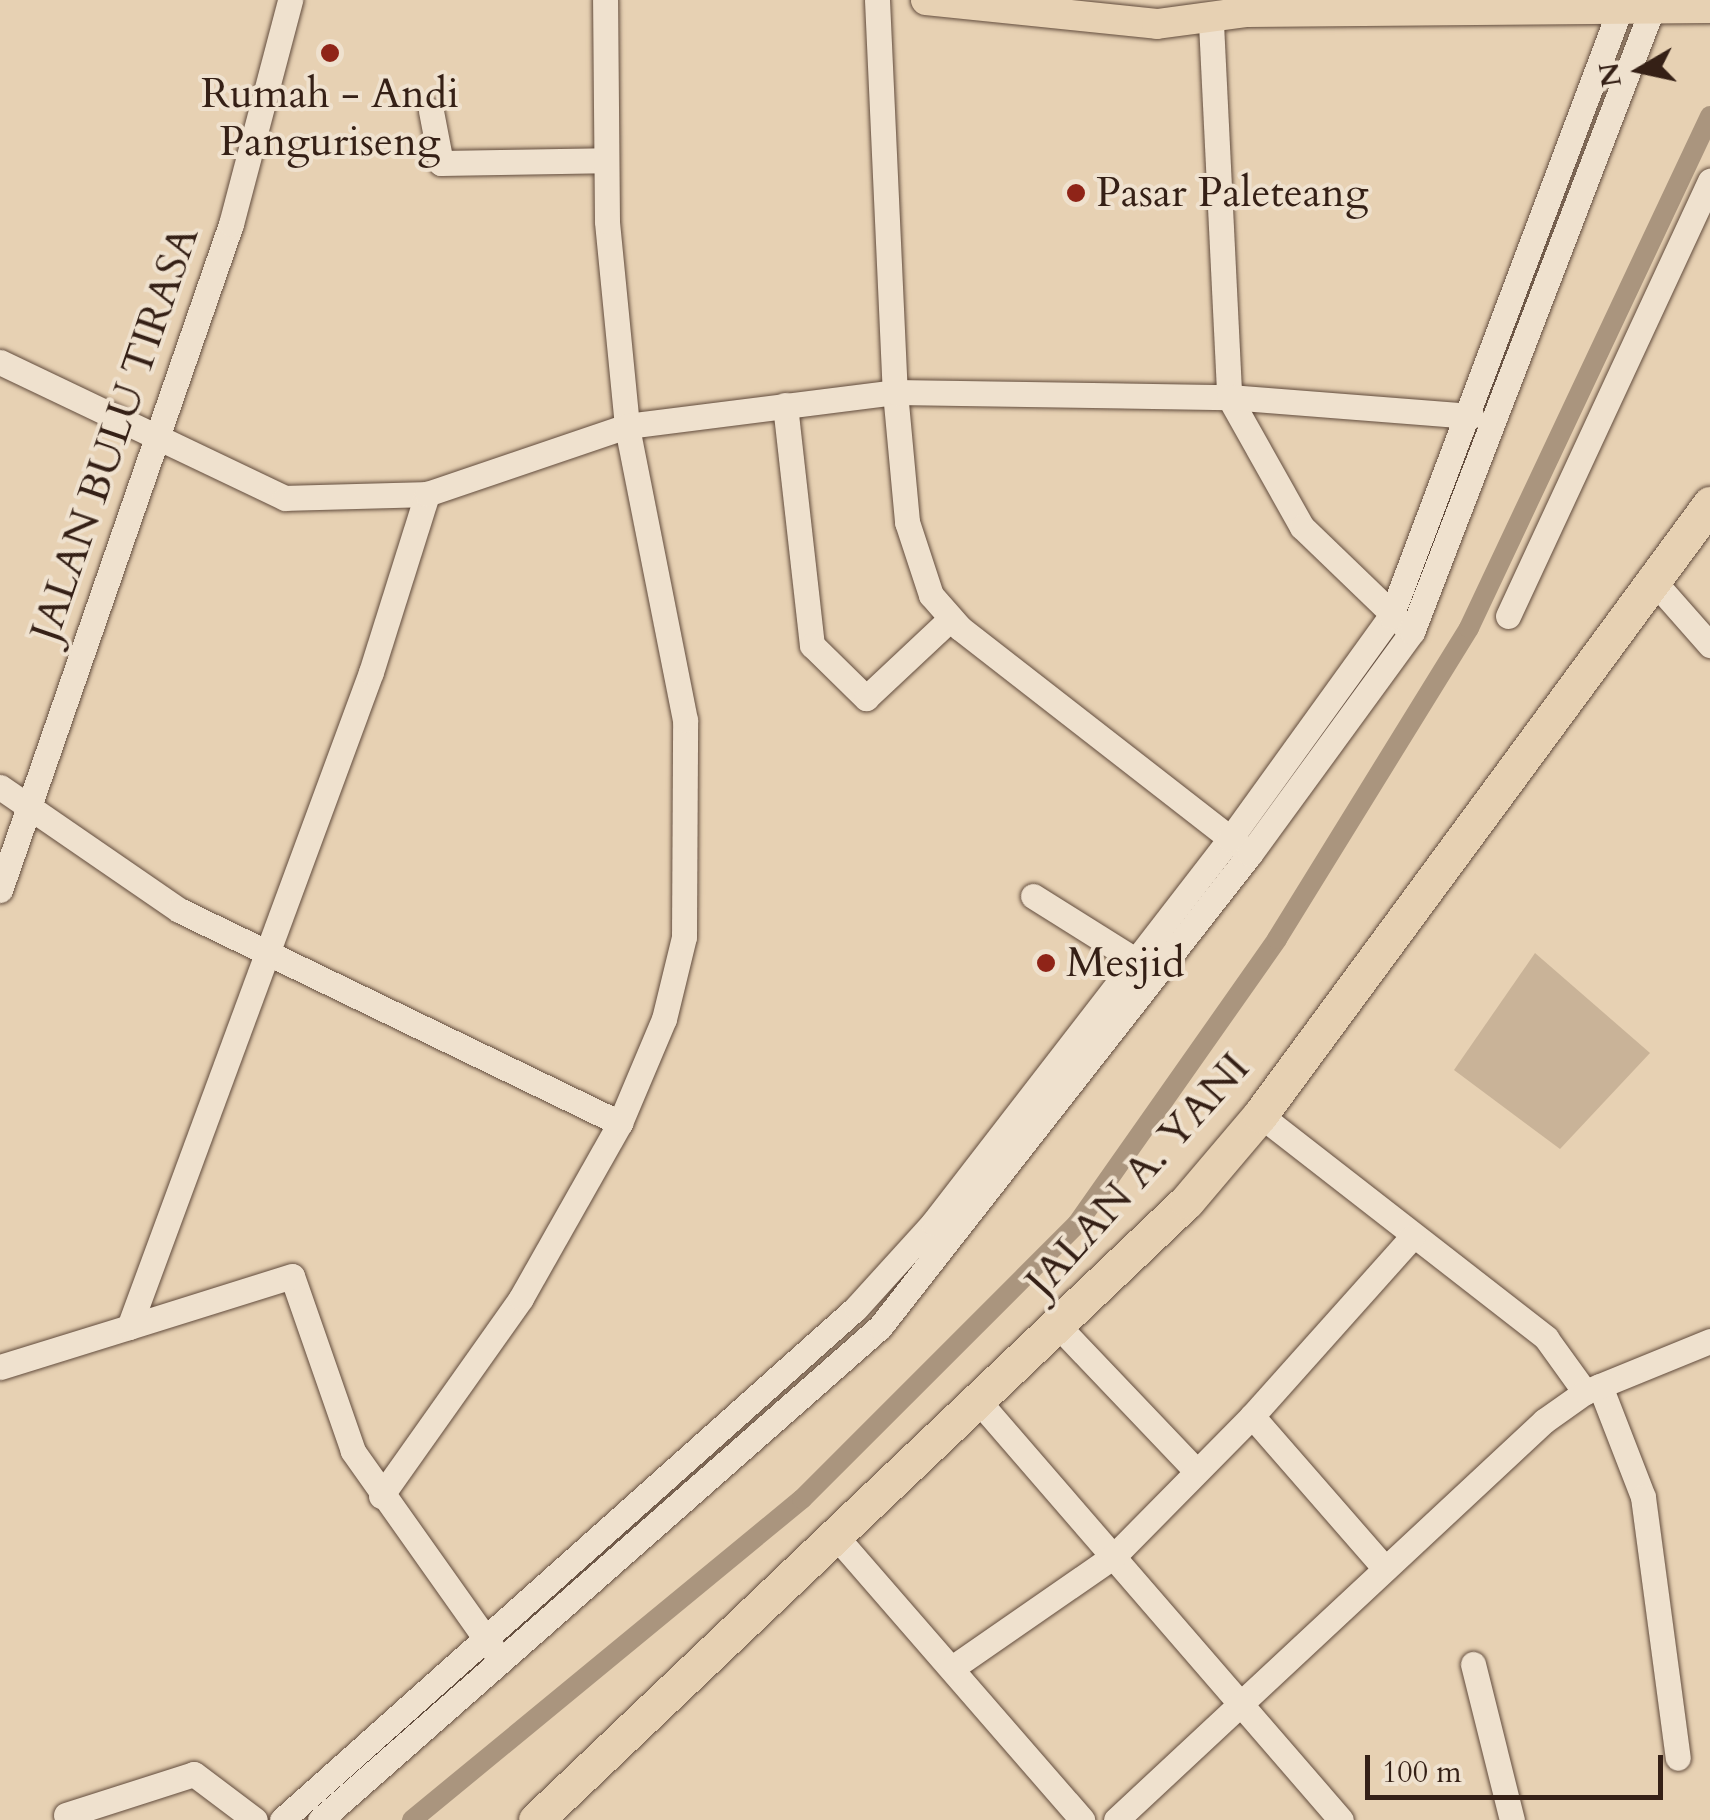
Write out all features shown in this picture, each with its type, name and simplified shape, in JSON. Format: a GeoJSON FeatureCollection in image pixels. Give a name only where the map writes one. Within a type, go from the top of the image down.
{"type":"FeatureCollection","features":[{"type":"Feature","properties":{"kind":"highway","name":"JALAN A. YANI"},"geometry":{"type":"LineString","coordinates":[[536,1820],[1061,1328],[1260,1116],[1650,577],[1710,504]]}},
{"type":"Feature","properties":{"kind":"main road"},"geometry":{"type":"LineString","coordinates":[[926,0],[1211,23],[1247,12],[1504,5],[1620,10],[1682,7]]}},
{"type":"Feature","properties":{"kind":"street","name":"JALAN BULU TIRASA"},"geometry":{"type":"LineString","coordinates":[[0,890],[160,438],[231,224],[290,0]]}},
{"type":"Feature","properties":{"kind":"street"},"geometry":{"type":"LineString","coordinates":[[381,1496],[521,1298],[620,1124],[664,1018],[684,937],[687,770],[673,633],[626,426],[606,160],[605,0]]}},
{"type":"Feature","properties":{"kind":"street"},"geometry":{"type":"LineString","coordinates":[[877,0],[894,392],[907,522],[932,595],[950,619],[1240,846]]}},
{"type":"Feature","properties":{"kind":"street"},"geometry":{"type":"LineString","coordinates":[[320,1820],[492,1650],[942,1231],[1145,959],[1240,846],[1402,624],[1682,7]]}},
{"type":"Feature","properties":{"kind":"street"},"geometry":{"type":"LineString","coordinates":[[1402,624],[1470,416],[1620,10]]}},
{"type":"Feature","properties":{"kind":"street"},"geometry":{"type":"LineString","coordinates":[[1211,23],[1228,397],[1302,526],[1402,624]]}},
{"type":"Feature","properties":{"kind":"street"},"geometry":{"type":"LineString","coordinates":[[431,111],[442,163],[606,160]]}},
{"type":"Feature","properties":{"kind":"street"},"geometry":{"type":"LineString","coordinates":[[1508,616],[1710,181]]}},
{"type":"Feature","properties":{"kind":"street"},"geometry":{"type":"LineString","coordinates":[[0,362],[286,498],[427,494],[626,426],[894,392],[1228,397],[1470,416]]}},
{"type":"Feature","properties":{"kind":"street"},"geometry":{"type":"LineString","coordinates":[[785,404],[812,645],[866,698],[950,619]]}},
{"type":"Feature","properties":{"kind":"street"},"geometry":{"type":"LineString","coordinates":[[129,1328],[263,952],[372,672],[427,494]]}},
{"type":"Feature","properties":{"kind":"street"},"geometry":{"type":"LineString","coordinates":[[1650,577],[1710,645]]}},
{"type":"Feature","properties":{"kind":"street"},"geometry":{"type":"LineString","coordinates":[[0,787],[153,894],[263,952],[620,1124]]}},
{"type":"Feature","properties":{"kind":"street"},"geometry":{"type":"LineString","coordinates":[[1034,896],[1145,959]]}},
{"type":"Feature","properties":{"kind":"street"},"geometry":{"type":"LineString","coordinates":[[1260,1116],[1546,1338],[1592,1389],[1643,1497],[1678,1758]]}},
{"type":"Feature","properties":{"kind":"street"},"geometry":{"type":"LineString","coordinates":[[952,1668],[1114,1556],[1252,1416],[1412,1237]]}},
{"type":"Feature","properties":{"kind":"street"},"geometry":{"type":"LineString","coordinates":[[0,1367],[292,1276],[338,1420],[381,1496],[492,1650]]}},
{"type":"Feature","properties":{"kind":"street"},"geometry":{"type":"LineString","coordinates":[[1061,1328],[1196,1472]]}},
{"type":"Feature","properties":{"kind":"street"},"geometry":{"type":"LineString","coordinates":[[1116,1820],[1382,1566],[1592,1389],[1710,1341]]}},
{"type":"Feature","properties":{"kind":"street"},"geometry":{"type":"LineString","coordinates":[[982,1404],[1341,1820]]}},
{"type":"Feature","properties":{"kind":"street"},"geometry":{"type":"LineString","coordinates":[[1252,1416],[1382,1566]]}},
{"type":"Feature","properties":{"kind":"street"},"geometry":{"type":"LineString","coordinates":[[839,1540],[1082,1820]]}},
{"type":"Feature","properties":{"kind":"street"},"geometry":{"type":"LineString","coordinates":[[282,1820],[492,1650]]}},
{"type":"Feature","properties":{"kind":"street"},"geometry":{"type":"LineString","coordinates":[[1473,1664],[1512,1820]]}},
{"type":"Feature","properties":{"kind":"street"},"geometry":{"type":"LineString","coordinates":[[66,1815],[194,1774],[255,1820]]}},
{"type":"Feature","properties":{"kind":"shaded area"},"geometry":{"type":"Polygon","coordinates":[[[1535,953],[1650,1053],[1560,1149],[1454,1070],[1535,953]]]}},
{"type":"Feature","properties":{"kind":"waterway"},"geometry":{"type":"LineString","coordinates":[[412,1820],[802,1499],[1077,1224],[1277,939],[1469,628],[1710,116]]}},
{"type":"Feature","properties":{"kind":"place","name":"Rumah - Andi Panguriseng"},"geometry":{"type":"Point","coordinates":[330,53]}},
{"type":"Feature","properties":{"kind":"place","name":"Pasar Paleteang"},"geometry":{"type":"Point","coordinates":[1076,193]}},
{"type":"Feature","properties":{"kind":"place","name":"Mesjid"},"geometry":{"type":"Point","coordinates":[1046,963]}}]}
